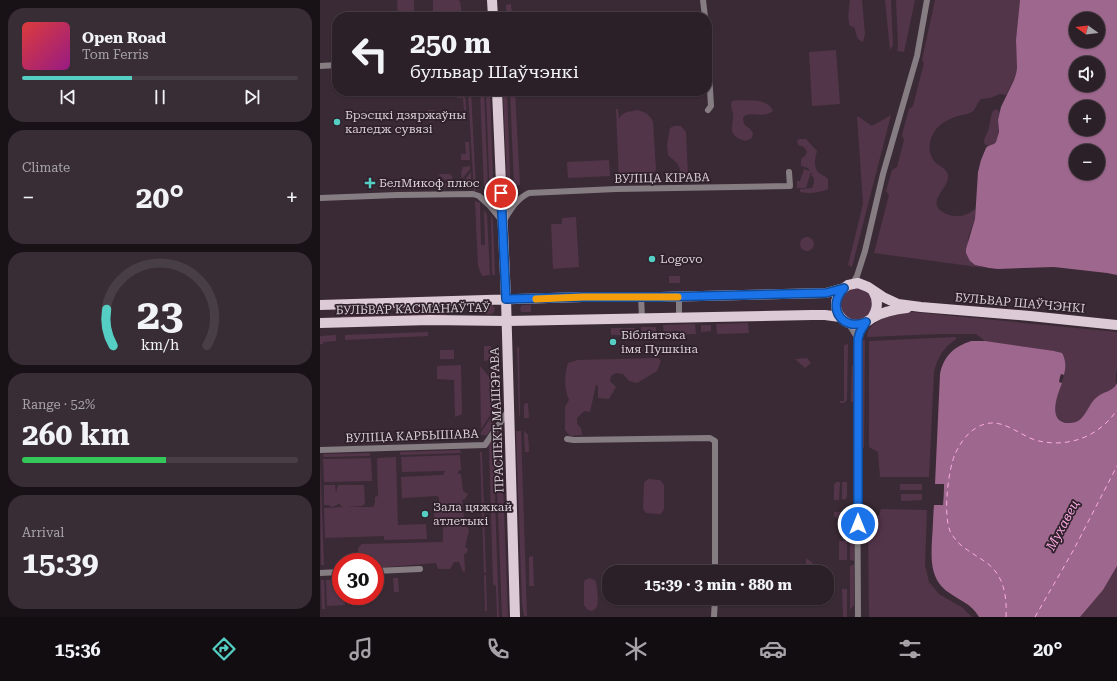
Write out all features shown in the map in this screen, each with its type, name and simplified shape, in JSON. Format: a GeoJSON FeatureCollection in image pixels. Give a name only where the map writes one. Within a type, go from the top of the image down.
{"type":"FeatureCollection","features":[{"type":"Feature","properties":{"kind":"main road"},"geometry":{"type":"LineString","coordinates":[[492,0],[493,12]]}},
{"type":"Feature","properties":{"kind":"main road","name":"ПРАСПЕКТ МАШЭРАВА"},"geometry":{"type":"LineString","coordinates":[[497,96],[510,408],[515,617]]}},
{"type":"Feature","properties":{"kind":"main road","name":"БУЛЬВАР ШАЎЧЭНКІ"},"geometry":{"type":"LineString","coordinates":[[506,299],[679,297],[826,293],[848,286],[863,284],[883,297],[898,304],[1030,316],[1117,326]]}},
{"type":"Feature","properties":{"kind":"main road"},"geometry":{"type":"LineString","coordinates":[[848,286],[839,293],[836,299],[836,305],[837,312],[840,317],[849,324]]}},
{"type":"Feature","properties":{"kind":"main road"},"geometry":{"type":"LineString","coordinates":[[869,321],[874,315],[877,305],[875,295],[870,289]]}},
{"type":"Feature","properties":{"kind":"main road","name":"БУЛЬВАР КАСМАНАЎТАЎ"},"geometry":{"type":"LineString","coordinates":[[320,305],[506,299]]}},
{"type":"Feature","properties":{"kind":"main road","name":"БУЛЬВАР ШАЎЧЭНКІ"},"geometry":{"type":"LineString","coordinates":[[849,324],[861,325],[887,312],[898,309],[922,307]]}},
{"type":"Feature","properties":{"kind":"main road"},"geometry":{"type":"LineString","coordinates":[[506,321],[812,315],[840,317]]}},
{"type":"Feature","properties":{"kind":"main road","name":"БУЛЬВАР КАСМАНАЎТАЎ"},"geometry":{"type":"LineString","coordinates":[[320,323],[430,320],[506,321]]}},
{"type":"Feature","properties":{"kind":"street"},"geometry":{"type":"LineString","coordinates":[[703,0],[704,12]]}},
{"type":"Feature","properties":{"kind":"street"},"geometry":{"type":"LineString","coordinates":[[848,286],[854,281],[859,269],[883,174],[916,56],[927,0]]}},
{"type":"Feature","properties":{"kind":"street"},"geometry":{"type":"LineString","coordinates":[[320,66],[332,65]]}},
{"type":"Feature","properties":{"kind":"street"},"geometry":{"type":"LineString","coordinates":[[708,110],[711,106],[710,96]]}},
{"type":"Feature","properties":{"kind":"street","name":"ВУЛІЦА КІРАВА"},"geometry":{"type":"LineString","coordinates":[[503,222],[513,205],[522,196],[529,193],[616,189],[790,186],[789,172]]}},
{"type":"Feature","properties":{"kind":"street"},"geometry":{"type":"LineString","coordinates":[[320,198],[473,194],[479,196],[490,206],[503,222]]}},
{"type":"Feature","properties":{"kind":"street"},"geometry":{"type":"LineString","coordinates":[[859,269],[870,289]]}},
{"type":"Feature","properties":{"kind":"street"},"geometry":{"type":"LineString","coordinates":[[641,297],[642,318]]}},
{"type":"Feature","properties":{"kind":"street"},"geometry":{"type":"LineString","coordinates":[[679,297],[679,318]]}},
{"type":"Feature","properties":{"kind":"street"},"geometry":{"type":"LineString","coordinates":[[858,617],[858,339],[860,332],[869,321]]}},
{"type":"Feature","properties":{"kind":"street"},"geometry":{"type":"LineString","coordinates":[[849,324],[858,339]]}},
{"type":"Feature","properties":{"kind":"street","name":"ВУЛІЦА КАРБЫШАВА"},"geometry":{"type":"LineString","coordinates":[[320,450],[485,445],[510,408]]}},
{"type":"Feature","properties":{"kind":"street"},"geometry":{"type":"LineString","coordinates":[[567,439],[710,438],[715,441],[715,565]]}},
{"type":"Feature","properties":{"kind":"street"},"geometry":{"type":"LineString","coordinates":[[384,571],[420,569]]}},
{"type":"Feature","properties":{"kind":"street"},"geometry":{"type":"LineString","coordinates":[[320,573],[332,572]]}},
{"type":"Feature","properties":{"kind":"street"},"geometry":{"type":"LineString","coordinates":[[714,617],[715,605]]}},
{"type":"Feature","properties":{"kind":"shaded area"},"geometry":{"type":"Polygon","coordinates":[[[397,0],[414,0],[414,12],[398,12],[397,0]]]}},
{"type":"Feature","properties":{"kind":"shaded area"},"geometry":{"type":"Polygon","coordinates":[[[433,0],[460,1],[461,12],[433,12],[433,0]]]}},
{"type":"Feature","properties":{"kind":"shaded area"},"geometry":{"type":"Polygon","coordinates":[[[850,0],[862,0],[865,34],[863,42],[857,38],[854,27],[850,26],[849,23],[848,17],[850,0]]]}},
{"type":"Feature","properties":{"kind":"shaded area"},"geometry":{"type":"Polygon","coordinates":[[[885,0],[891,0],[893,45],[890,50],[885,0]]]}},
{"type":"Feature","properties":{"kind":"shaded area"},"geometry":{"type":"Polygon","coordinates":[[[896,0],[915,0],[904,52],[897,51],[896,0]]]}},
{"type":"Feature","properties":{"kind":"shaded area"},"geometry":{"type":"Polygon","coordinates":[[[935,0],[1020,0],[1016,40],[1017,68],[1014,79],[1006,95],[1000,94],[990,98],[981,99],[972,112],[947,120],[935,130],[931,137],[931,156],[945,169],[948,175],[948,180],[936,202],[937,207],[949,215],[956,216],[965,215],[975,209],[975,219],[968,238],[970,261],[975,265],[985,268],[874,253],[889,195],[886,191],[892,170],[897,167],[904,140],[902,135],[909,109],[913,106],[924,63],[922,60],[935,0]]]}},
{"type":"Feature","properties":{"kind":"shaded area"},"geometry":{"type":"Polygon","coordinates":[[[511,4],[512,12],[507,12],[506,5],[511,4]]]}},
{"type":"Feature","properties":{"kind":"shaded area"},"geometry":{"type":"Polygon","coordinates":[[[836,50],[840,104],[812,106],[809,52],[836,50]]]}},
{"type":"Feature","properties":{"kind":"shaded area"},"geometry":{"type":"Polygon","coordinates":[[[457,96],[465,96],[466,110],[464,110],[463,98],[457,98],[457,96]]]}},
{"type":"Feature","properties":{"kind":"shaded area"},"geometry":{"type":"Polygon","coordinates":[[[468,96],[471,96],[476,189],[474,192],[468,96]]]}},
{"type":"Feature","properties":{"kind":"shaded area"},"geometry":{"type":"Polygon","coordinates":[[[480,96],[484,96],[488,188],[484,188],[480,96]]]}},
{"type":"Feature","properties":{"kind":"shaded area"},"geometry":{"type":"Polygon","coordinates":[[[486,96],[490,96],[494,205],[490,203],[486,96]]]}},
{"type":"Feature","properties":{"kind":"shaded area"},"geometry":{"type":"Polygon","coordinates":[[[503,96],[507,96],[511,202],[508,203],[503,96]]]}},
{"type":"Feature","properties":{"kind":"shaded area"},"geometry":{"type":"Polygon","coordinates":[[[510,96],[515,96],[520,185],[514,186],[510,96]]]}},
{"type":"Feature","properties":{"kind":"shaded area"},"geometry":{"type":"Polygon","coordinates":[[[732,101],[763,102],[771,107],[773,111],[762,115],[751,114],[744,116],[744,124],[753,133],[752,138],[747,140],[736,137],[732,131],[733,114],[731,105],[732,101]]]}},
{"type":"Feature","properties":{"kind":"shaded area"},"geometry":{"type":"Polygon","coordinates":[[[616,109],[618,109],[619,119],[621,115],[627,112],[638,110],[646,113],[653,122],[656,169],[650,178],[641,183],[631,182],[622,176],[622,182],[619,182],[616,109]]]}},
{"type":"Feature","properties":{"kind":"shaded area"},"geometry":{"type":"Polygon","coordinates":[[[996,109],[1000,112],[998,121],[998,137],[993,145],[986,145],[984,143],[992,113],[996,109]]]}},
{"type":"Feature","properties":{"kind":"shaded area"},"geometry":{"type":"Polygon","coordinates":[[[428,110],[434,110],[435,121],[429,122],[428,110]]]}},
{"type":"Feature","properties":{"kind":"shaded area"},"geometry":{"type":"Polygon","coordinates":[[[891,115],[852,267],[848,265],[863,204],[857,116],[872,126],[891,115]]]}},
{"type":"Feature","properties":{"kind":"shaded area"},"geometry":{"type":"Polygon","coordinates":[[[674,126],[681,126],[686,132],[688,176],[685,178],[683,178],[678,164],[668,155],[667,144],[670,128],[674,126]]]}},
{"type":"Feature","properties":{"kind":"shaded area"},"geometry":{"type":"Polygon","coordinates":[[[806,139],[817,151],[815,165],[817,171],[828,179],[828,189],[814,193],[800,192],[800,189],[812,188],[814,178],[811,175],[811,172],[806,188],[797,188],[797,181],[800,181],[804,169],[810,171],[808,168],[801,166],[801,159],[807,152],[804,147],[798,145],[797,140],[806,139]]]}},
{"type":"Feature","properties":{"kind":"shaded area"},"geometry":{"type":"Polygon","coordinates":[[[465,142],[469,142],[470,160],[461,160],[461,154],[466,154],[465,142]]]}},
{"type":"Feature","properties":{"kind":"shaded area"},"geometry":{"type":"Polygon","coordinates":[[[609,160],[610,176],[568,178],[567,162],[609,160]]]}},
{"type":"Feature","properties":{"kind":"shaded area"},"geometry":{"type":"Polygon","coordinates":[[[470,166],[470,169],[462,179],[461,173],[463,167],[470,166]]]}},
{"type":"Feature","properties":{"kind":"shaded area"},"geometry":{"type":"Polygon","coordinates":[[[471,172],[471,185],[460,186],[471,172]]]}},
{"type":"Feature","properties":{"kind":"shaded area"},"geometry":{"type":"Polygon","coordinates":[[[438,174],[449,174],[452,176],[453,187],[438,174]]]}},
{"type":"Feature","properties":{"kind":"shaded area"},"geometry":{"type":"Polygon","coordinates":[[[437,176],[450,187],[439,188],[437,176]]]}},
{"type":"Feature","properties":{"kind":"shaded area"},"geometry":{"type":"Polygon","coordinates":[[[475,201],[480,203],[481,245],[485,245],[484,210],[487,215],[490,275],[482,276],[478,266],[475,201]]]}},
{"type":"Feature","properties":{"kind":"shaded area"},"geometry":{"type":"Polygon","coordinates":[[[491,215],[493,221],[495,275],[492,275],[491,215]]]}},
{"type":"Feature","properties":{"kind":"shaded area"},"geometry":{"type":"Polygon","coordinates":[[[576,217],[579,267],[553,269],[551,224],[562,224],[562,218],[576,217]]]}},
{"type":"Feature","properties":{"kind":"shaded area"},"geometry":{"type":"Polygon","coordinates":[[[807,237],[812,239],[814,244],[812,249],[807,251],[802,249],[800,244],[802,239],[807,237]]]}},
{"type":"Feature","properties":{"kind":"shaded area"},"geometry":{"type":"Polygon","coordinates":[[[669,276],[680,276],[680,283],[669,283],[669,276]]]}},
{"type":"Feature","properties":{"kind":"shaded area"},"geometry":{"type":"Polygon","coordinates":[[[853,288],[859,288],[869,295],[872,304],[871,310],[865,317],[859,320],[853,320],[843,313],[840,307],[840,301],[847,291],[853,288]]]}},
{"type":"Feature","properties":{"kind":"shaded area"},"geometry":{"type":"Polygon","coordinates":[[[492,305],[495,308],[494,312],[491,314],[483,314],[483,306],[492,305]]]}},
{"type":"Feature","properties":{"kind":"shaded area"},"geometry":{"type":"Polygon","coordinates":[[[522,305],[531,305],[531,312],[521,312],[520,308],[522,305]]]}},
{"type":"Feature","properties":{"kind":"shaded area"},"geometry":{"type":"Polygon","coordinates":[[[447,307],[444,309],[342,312],[340,310],[447,307]]]}},
{"type":"Feature","properties":{"kind":"shaded area"},"geometry":{"type":"Polygon","coordinates":[[[912,312],[1117,332],[1117,370],[1115,387],[1111,391],[1097,397],[1082,418],[1078,421],[1074,423],[1067,423],[1060,420],[1055,413],[1057,397],[1065,369],[1064,360],[1059,352],[985,341],[976,334],[867,337],[868,331],[878,321],[899,314],[912,312]]]}},
{"type":"Feature","properties":{"kind":"shaded area"},"geometry":{"type":"Polygon","coordinates":[[[445,313],[447,316],[340,318],[342,316],[445,313]]]}},
{"type":"Feature","properties":{"kind":"shaded area"},"geometry":{"type":"Polygon","coordinates":[[[748,323],[749,333],[717,334],[716,324],[748,323]]]}},
{"type":"Feature","properties":{"kind":"shaded area"},"geometry":{"type":"Polygon","coordinates":[[[695,324],[696,334],[664,335],[663,325],[695,324]]]}},
{"type":"Feature","properties":{"kind":"shaded area"},"geometry":{"type":"Polygon","coordinates":[[[701,325],[711,325],[711,331],[701,332],[701,325]]]}},
{"type":"Feature","properties":{"kind":"shaded area"},"geometry":{"type":"Polygon","coordinates":[[[641,327],[656,327],[656,334],[641,334],[641,327]]]}},
{"type":"Feature","properties":{"kind":"shaded area"},"geometry":{"type":"Polygon","coordinates":[[[611,328],[635,328],[634,335],[611,335],[611,328]]]}},
{"type":"Feature","properties":{"kind":"shaded area"},"geometry":{"type":"Polygon","coordinates":[[[428,332],[428,336],[345,340],[345,335],[428,332]]]}},
{"type":"Feature","properties":{"kind":"shaded area"},"geometry":{"type":"Polygon","coordinates":[[[336,335],[336,341],[323,342],[323,344],[320,344],[320,336],[336,335]]]}},
{"type":"Feature","properties":{"kind":"shaded area"},"geometry":{"type":"Polygon","coordinates":[[[956,337],[956,339],[942,353],[934,372],[929,477],[880,477],[878,452],[869,447],[869,341],[956,337]]]}},
{"type":"Feature","properties":{"kind":"shaded area"},"geometry":{"type":"Polygon","coordinates":[[[862,340],[865,340],[864,448],[862,448],[862,340]]]}},
{"type":"Feature","properties":{"kind":"shaded area"},"geometry":{"type":"Polygon","coordinates":[[[848,344],[847,400],[844,403],[840,403],[840,401],[844,401],[844,345],[848,344]]]}},
{"type":"Feature","properties":{"kind":"shaded area"},"geometry":{"type":"Polygon","coordinates":[[[484,346],[491,346],[491,360],[484,361],[484,346]]]}},
{"type":"Feature","properties":{"kind":"shaded area"},"geometry":{"type":"Polygon","coordinates":[[[517,347],[519,347],[520,417],[519,414],[517,347]]]}},
{"type":"Feature","properties":{"kind":"shaded area"},"geometry":{"type":"Polygon","coordinates":[[[440,350],[454,350],[454,359],[440,359],[440,350]]]}},
{"type":"Feature","properties":{"kind":"shaded area"},"geometry":{"type":"Polygon","coordinates":[[[658,358],[661,361],[657,371],[637,383],[629,381],[623,374],[616,373],[611,376],[610,381],[616,387],[609,399],[598,398],[598,386],[596,385],[590,412],[584,411],[577,418],[577,424],[581,428],[582,435],[570,436],[565,430],[565,407],[569,400],[565,382],[568,363],[578,360],[658,358]]]}},
{"type":"Feature","properties":{"kind":"shaded area"},"geometry":{"type":"Polygon","coordinates":[[[807,358],[811,363],[805,368],[795,359],[807,358]]]}},
{"type":"Feature","properties":{"kind":"shaded area"},"geometry":{"type":"Polygon","coordinates":[[[461,365],[462,414],[455,417],[454,380],[437,379],[437,366],[461,365]]]}},
{"type":"Feature","properties":{"kind":"shaded area"},"geometry":{"type":"Polygon","coordinates":[[[852,365],[855,365],[854,402],[851,402],[852,365]]]}},
{"type":"Feature","properties":{"kind":"shaded area"},"geometry":{"type":"Polygon","coordinates":[[[480,366],[492,380],[493,411],[481,429],[480,366]]]}},
{"type":"Feature","properties":{"kind":"shaded area"},"geometry":{"type":"Polygon","coordinates":[[[528,403],[529,418],[524,418],[524,404],[528,403]]]}},
{"type":"Feature","properties":{"kind":"shaded area"},"geometry":{"type":"Polygon","coordinates":[[[494,413],[494,425],[487,435],[481,435],[481,432],[494,413]]]}},
{"type":"Feature","properties":{"kind":"shaded area"},"geometry":{"type":"Polygon","coordinates":[[[500,430],[508,617],[502,617],[495,436],[500,430]]]}},
{"type":"Feature","properties":{"kind":"shaded area"},"geometry":{"type":"Polygon","coordinates":[[[516,431],[521,431],[527,616],[524,616],[522,604],[516,431]]]}},
{"type":"Feature","properties":{"kind":"shaded area"},"geometry":{"type":"Polygon","coordinates":[[[524,431],[528,435],[529,452],[525,452],[524,431]]]}},
{"type":"Feature","properties":{"kind":"shaded area"},"geometry":{"type":"Polygon","coordinates":[[[493,439],[499,617],[497,617],[496,586],[493,584],[489,445],[493,439]]]}},
{"type":"Feature","properties":{"kind":"shaded area"},"geometry":{"type":"Polygon","coordinates":[[[460,450],[461,453],[400,455],[400,452],[460,450]]]}},
{"type":"Feature","properties":{"kind":"shaded area"},"geometry":{"type":"Polygon","coordinates":[[[480,452],[482,452],[486,573],[484,573],[480,452]]]}},
{"type":"Feature","properties":{"kind":"shaded area"},"geometry":{"type":"Polygon","coordinates":[[[370,453],[370,456],[324,457],[323,454],[370,453]]]}},
{"type":"Feature","properties":{"kind":"shaded area"},"geometry":{"type":"Polygon","coordinates":[[[460,455],[461,470],[459,470],[458,474],[461,474],[463,491],[468,494],[464,500],[462,499],[464,519],[469,530],[465,547],[468,549],[466,554],[464,553],[465,571],[463,572],[459,562],[454,562],[450,569],[438,569],[436,563],[384,567],[384,553],[358,553],[358,548],[362,544],[443,542],[443,525],[434,524],[434,507],[439,507],[439,497],[402,498],[401,477],[443,475],[445,471],[402,472],[401,457],[460,455]]]}},
{"type":"Feature","properties":{"kind":"shaded area"},"geometry":{"type":"Polygon","coordinates":[[[396,457],[398,525],[426,524],[427,539],[384,540],[384,536],[325,538],[324,508],[343,507],[338,503],[332,507],[324,505],[324,485],[335,485],[336,493],[338,485],[364,485],[365,504],[362,506],[346,507],[373,507],[375,497],[378,496],[377,458],[396,457]]]}},
{"type":"Feature","properties":{"kind":"shaded area"},"geometry":{"type":"Polygon","coordinates":[[[371,458],[372,481],[324,482],[323,459],[371,458]]]}},
{"type":"Feature","properties":{"kind":"shaded area"},"geometry":{"type":"Polygon","coordinates":[[[320,462],[324,565],[321,565],[320,462]]]}},
{"type":"Feature","properties":{"kind":"shaded area"},"geometry":{"type":"Polygon","coordinates":[[[648,479],[660,480],[664,485],[664,509],[661,514],[646,513],[643,509],[644,483],[648,479]]]}},
{"type":"Feature","properties":{"kind":"shaded area"},"geometry":{"type":"Polygon","coordinates":[[[840,482],[839,500],[834,500],[834,484],[840,482]]]}},
{"type":"Feature","properties":{"kind":"shaded area"},"geometry":{"type":"Polygon","coordinates":[[[842,482],[847,482],[847,497],[845,500],[842,499],[842,482]]]}},
{"type":"Feature","properties":{"kind":"shaded area"},"geometry":{"type":"Polygon","coordinates":[[[900,484],[922,484],[922,490],[900,490],[900,484]]]}},
{"type":"Feature","properties":{"kind":"shaded area"},"geometry":{"type":"Polygon","coordinates":[[[901,494],[922,494],[922,500],[901,501],[901,494]]]}},
{"type":"Feature","properties":{"kind":"shaded area"},"geometry":{"type":"Polygon","coordinates":[[[881,509],[927,510],[925,565],[929,582],[939,594],[963,608],[972,617],[869,617],[868,524],[879,515],[881,509]]]}},
{"type":"Feature","properties":{"kind":"shaded area"},"geometry":{"type":"Polygon","coordinates":[[[834,512],[845,512],[848,515],[847,518],[837,518],[834,516],[834,512]]]}},
{"type":"Feature","properties":{"kind":"shaded area"},"geometry":{"type":"Polygon","coordinates":[[[854,533],[854,561],[850,560],[850,534],[854,533]]]}},
{"type":"Feature","properties":{"kind":"shaded area"},"geometry":{"type":"Polygon","coordinates":[[[839,541],[847,541],[847,560],[839,560],[839,541]]]}},
{"type":"Feature","properties":{"kind":"shaded area"},"geometry":{"type":"Polygon","coordinates":[[[533,556],[534,586],[529,586],[529,557],[533,556]]]}},
{"type":"Feature","properties":{"kind":"shaded area"},"geometry":{"type":"Polygon","coordinates":[[[806,558],[815,565],[806,565],[806,558]]]}},
{"type":"Feature","properties":{"kind":"shaded area"},"geometry":{"type":"Polygon","coordinates":[[[854,565],[854,605],[850,610],[850,566],[854,565]]]}},
{"type":"Feature","properties":{"kind":"shaded area"},"geometry":{"type":"Polygon","coordinates":[[[1117,566],[1117,617],[1080,617],[1103,590],[1117,566]]]}},
{"type":"Feature","properties":{"kind":"shaded area"},"geometry":{"type":"Polygon","coordinates":[[[484,575],[486,575],[487,611],[485,611],[484,575]]]}},
{"type":"Feature","properties":{"kind":"shaded area"},"geometry":{"type":"Polygon","coordinates":[[[393,578],[398,578],[399,592],[394,592],[393,578]]]}},
{"type":"Feature","properties":{"kind":"shaded area"},"geometry":{"type":"Polygon","coordinates":[[[589,578],[595,580],[598,593],[597,606],[592,611],[588,610],[584,605],[584,582],[589,578]]]}},
{"type":"Feature","properties":{"kind":"shaded area"},"geometry":{"type":"Polygon","coordinates":[[[321,580],[324,580],[325,609],[322,609],[321,580]]]}},
{"type":"Feature","properties":{"kind":"shaded area"},"geometry":{"type":"Polygon","coordinates":[[[326,580],[332,580],[332,605],[345,605],[327,606],[326,580]]]}},
{"type":"Feature","properties":{"kind":"shaded area"},"geometry":{"type":"Polygon","coordinates":[[[842,589],[847,589],[847,617],[843,617],[842,589]]]}},
{"type":"Feature","properties":{"kind":"water"},"geometry":{"type":"Polygon","coordinates":[[[1020,0],[1117,0],[1117,275],[1054,267],[989,268],[975,265],[970,261],[966,253],[975,219],[978,172],[981,160],[986,148],[996,142],[999,132],[998,120],[1001,107],[1014,80],[1017,68],[1016,40],[1020,0]]]}},
{"type":"Feature","properties":{"kind":"water","name":"Мухавец"},"geometry":{"type":"Polygon","coordinates":[[[971,341],[985,341],[1062,353],[1065,361],[1065,369],[1064,375],[1061,374],[1060,377],[1059,382],[1062,383],[1056,399],[1055,411],[1060,421],[1066,423],[1074,423],[1078,421],[1084,416],[1094,400],[1100,395],[1111,390],[1117,383],[1117,566],[1103,590],[1080,617],[979,617],[969,605],[942,587],[935,575],[932,561],[934,505],[943,505],[944,484],[935,484],[940,374],[947,357],[955,349],[971,341]]]}},
{"type":"Feature","properties":{"kind":"pier"},"geometry":{"type":"Polygon","coordinates":[[[935,484],[944,484],[943,505],[934,505],[934,503],[941,503],[942,486],[935,486],[935,484]]]}},
{"type":"Feature","properties":{"kind":"ferry route"},"geometry":{"type":"LineString","coordinates":[[1006,617],[1005,594],[1001,580],[993,568],[959,544],[950,531],[947,514],[947,492],[952,461],[957,450],[972,430],[984,424],[992,423],[1007,426],[1035,440],[1059,443],[1070,442],[1092,434],[1110,419],[1117,410]]}},
{"type":"Feature","properties":{"kind":"ferry route"},"geometry":{"type":"LineString","coordinates":[[1035,617],[1073,551],[1117,466]]}},
{"type":"Feature","properties":{"kind":"slow traffic"},"geometry":{"type":"LineString","coordinates":[[536,299],[583,297],[678,297]]}},
{"type":"Feature","properties":{"kind":"place","name":"Брэсцкі дзяржаўны каледж сувязі"},"geometry":{"type":"Point","coordinates":[337,122]}},
{"type":"Feature","properties":{"kind":"place","name":"БелМикоф плюс"},"geometry":{"type":"Point","coordinates":[370,183]}},
{"type":"Feature","properties":{"kind":"place","name":"Logovo"},"geometry":{"type":"Point","coordinates":[652,259]}},
{"type":"Feature","properties":{"kind":"place","name":"Бібліятэка імя Пушкіна"},"geometry":{"type":"Point","coordinates":[613,342]}},
{"type":"Feature","properties":{"kind":"place","name":"Зала цяжкай атлетыкі"},"geometry":{"type":"Point","coordinates":[425,514]}},
{"type":"Feature","properties":{"kind":"route"},"geometry":{"type":"LineString","coordinates":[[501,193],[506,299],[826,293],[844,288],[836,299],[837,312],[840,317],[849,324],[861,325],[866,322],[858,339],[858,524]]}}]}
